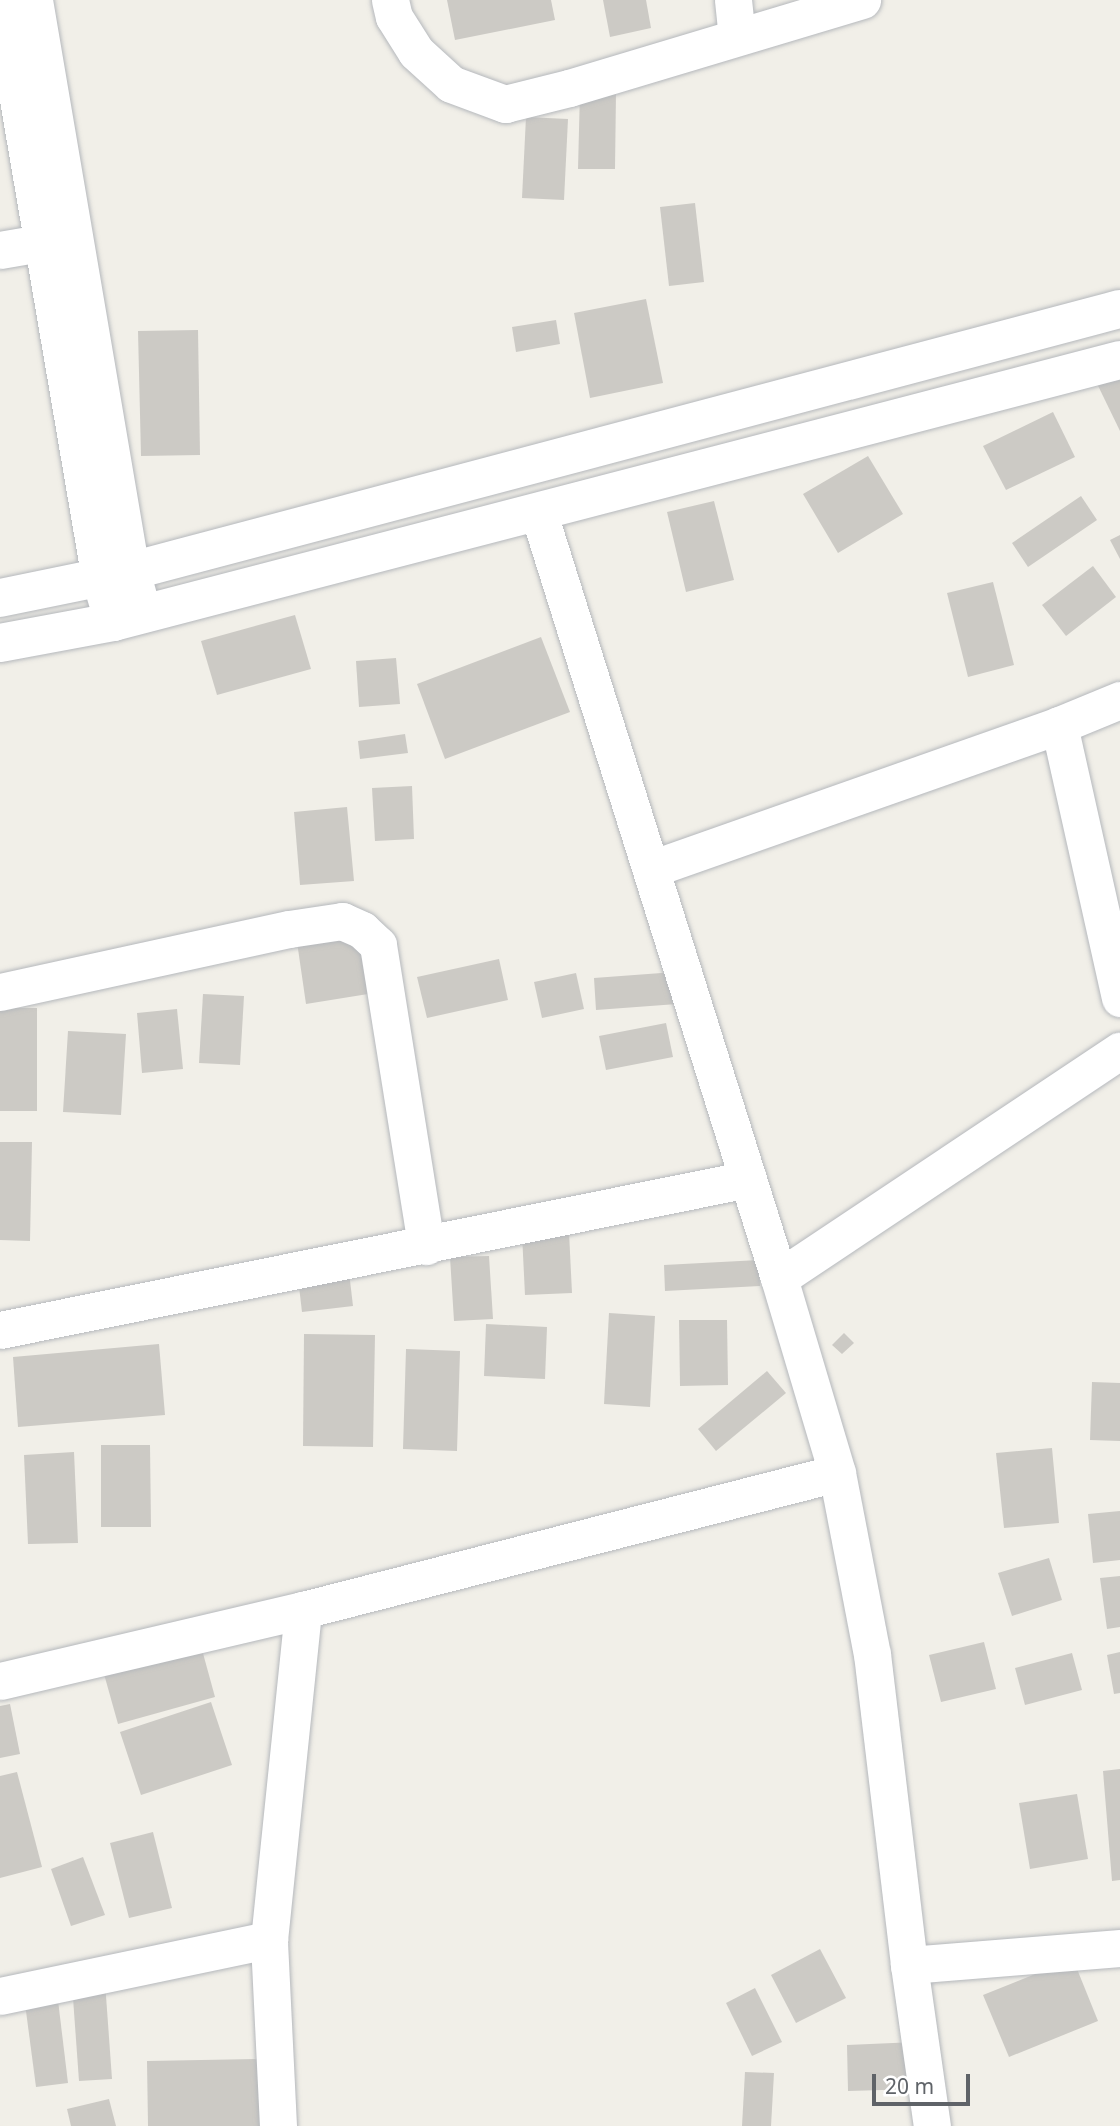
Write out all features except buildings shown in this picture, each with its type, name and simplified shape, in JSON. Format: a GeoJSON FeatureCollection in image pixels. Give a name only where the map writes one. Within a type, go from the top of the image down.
{"type":"FeatureCollection","features":[{"type":"Feature","properties":{"kind":"street"},"geometry":{"type":"LineString","coordinates":[[1,0],[41,243],[115,575],[128,617]]}},
{"type":"Feature","properties":{"kind":"street"},"geometry":{"type":"LineString","coordinates":[[34,0],[115,575]]}},
{"type":"Feature","properties":{"kind":"street"},"geometry":{"type":"LineString","coordinates":[[390,0],[394,17],[416,52],[451,84],[505,104],[569,88],[862,0]]}},
{"type":"Feature","properties":{"kind":"street"},"geometry":{"type":"LineString","coordinates":[[733,0],[737,36]]}},
{"type":"Feature","properties":{"kind":"street"},"geometry":{"type":"LineString","coordinates":[[0,250],[41,243]]}},
{"type":"Feature","properties":{"kind":"street"},"geometry":{"type":"LineString","coordinates":[[0,598],[115,575],[1120,309]]}},
{"type":"Feature","properties":{"kind":"street"},"geometry":{"type":"LineString","coordinates":[[0,643],[128,617],[539,514],[1120,360]]}},
{"type":"Feature","properties":{"kind":"street"},"geometry":{"type":"LineString","coordinates":[[539,514],[779,1278],[837,1473],[872,1654],[909,1965],[932,2126]]}},
{"type":"Feature","properties":{"kind":"street"},"geometry":{"type":"LineString","coordinates":[[651,869],[1059,725],[1120,700]]}},
{"type":"Feature","properties":{"kind":"street"},"geometry":{"type":"LineString","coordinates":[[1059,725],[1120,998]]}},
{"type":"Feature","properties":{"kind":"street"},"geometry":{"type":"LineString","coordinates":[[0,992],[289,929],[342,921],[362,930],[378,945],[426,1246]]}},
{"type":"Feature","properties":{"kind":"street"},"geometry":{"type":"LineString","coordinates":[[779,1278],[1120,1051]]}},
{"type":"Feature","properties":{"kind":"street"},"geometry":{"type":"LineString","coordinates":[[0,1330],[748,1180]]}},
{"type":"Feature","properties":{"kind":"street"},"geometry":{"type":"LineString","coordinates":[[0,1681],[303,1610],[837,1473]]}},
{"type":"Feature","properties":{"kind":"street"},"geometry":{"type":"LineString","coordinates":[[278,2126],[269,1940],[303,1610]]}},
{"type":"Feature","properties":{"kind":"street"},"geometry":{"type":"LineString","coordinates":[[0,1996],[269,1940]]}},
{"type":"Feature","properties":{"kind":"street"},"geometry":{"type":"LineString","coordinates":[[909,1965],[1120,1948]]}}]}
